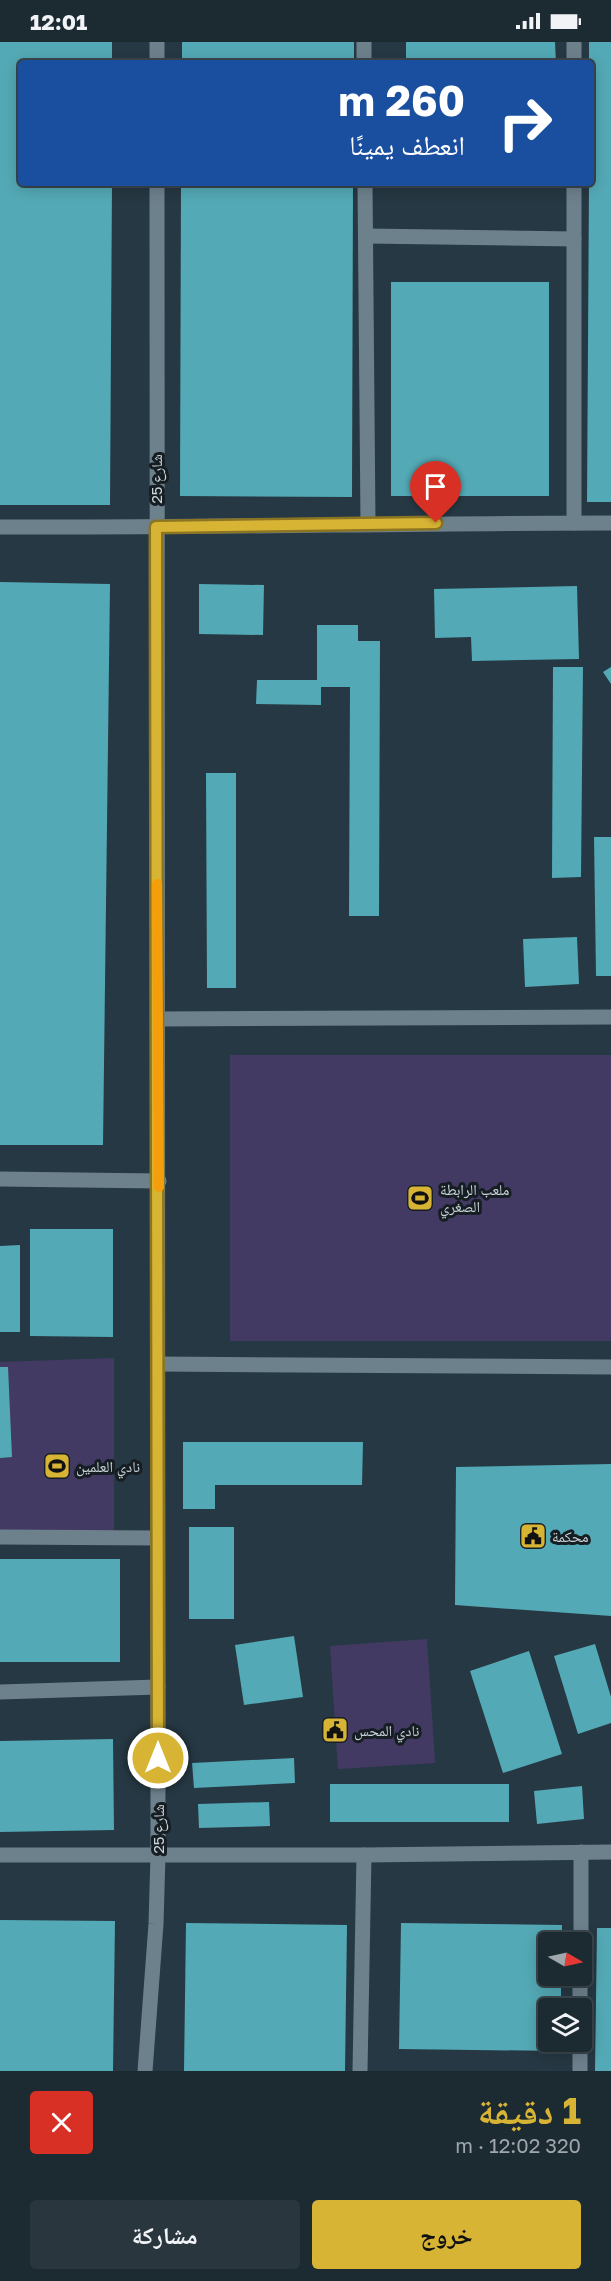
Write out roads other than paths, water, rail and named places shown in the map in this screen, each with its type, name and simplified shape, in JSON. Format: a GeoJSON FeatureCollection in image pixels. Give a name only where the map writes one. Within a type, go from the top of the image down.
{"type":"FeatureCollection","features":[{"type":"Feature","properties":{"kind":"street"},"geometry":{"type":"LineString","coordinates":[[157,42],[157,60]]}},
{"type":"Feature","properties":{"kind":"street"},"geometry":{"type":"LineString","coordinates":[[364,42],[364,60]]}},
{"type":"Feature","properties":{"kind":"street"},"geometry":{"type":"LineString","coordinates":[[574,42],[574,60]]}},
{"type":"Feature","properties":{"kind":"street","name":"شارع 25"},"geometry":{"type":"LineString","coordinates":[[145,2071],[156,1924],[158,1855],[157,186]]}},
{"type":"Feature","properties":{"kind":"street"},"geometry":{"type":"LineString","coordinates":[[365,186],[368,523]]}},
{"type":"Feature","properties":{"kind":"street"},"geometry":{"type":"LineString","coordinates":[[574,186],[574,523]]}},
{"type":"Feature","properties":{"kind":"street"},"geometry":{"type":"LineString","coordinates":[[366,236],[574,239]]}},
{"type":"Feature","properties":{"kind":"street"},"geometry":{"type":"LineString","coordinates":[[0,527],[611,523]]}},
{"type":"Feature","properties":{"kind":"street"},"geometry":{"type":"LineString","coordinates":[[158,1019],[611,1017]]}},
{"type":"Feature","properties":{"kind":"street"},"geometry":{"type":"LineString","coordinates":[[0,1179],[159,1180]]}},
{"type":"Feature","properties":{"kind":"street"},"geometry":{"type":"LineString","coordinates":[[158,1365],[611,1367]]}},
{"type":"Feature","properties":{"kind":"street"},"geometry":{"type":"LineString","coordinates":[[0,1537],[157,1538]]}},
{"type":"Feature","properties":{"kind":"street"},"geometry":{"type":"LineString","coordinates":[[0,1692],[158,1687]]}},
{"type":"Feature","properties":{"kind":"street"},"geometry":{"type":"LineString","coordinates":[[581,1852],[581,1932]]}},
{"type":"Feature","properties":{"kind":"street"},"geometry":{"type":"LineString","coordinates":[[0,1855],[611,1852]]}},
{"type":"Feature","properties":{"kind":"street"},"geometry":{"type":"LineString","coordinates":[[360,2071],[364,1855]]}},
{"type":"Feature","properties":{"kind":"street"},"geometry":{"type":"LineString","coordinates":[[580,2052],[580,2071]]}},
{"type":"Feature","properties":{"kind":"place","name":"ملعب الرابطة الصغري"},"geometry":{"type":"Point","coordinates":[420,1198]}},
{"type":"Feature","properties":{"kind":"place","name":"نادي العلمين"},"geometry":{"type":"Point","coordinates":[57,1466]}},
{"type":"Feature","properties":{"kind":"place","name":"محكمة"},"geometry":{"type":"Point","coordinates":[533,1536]}},
{"type":"Feature","properties":{"kind":"place","name":"نادي المحس"},"geometry":{"type":"Point","coordinates":[335,1730]}}]}
